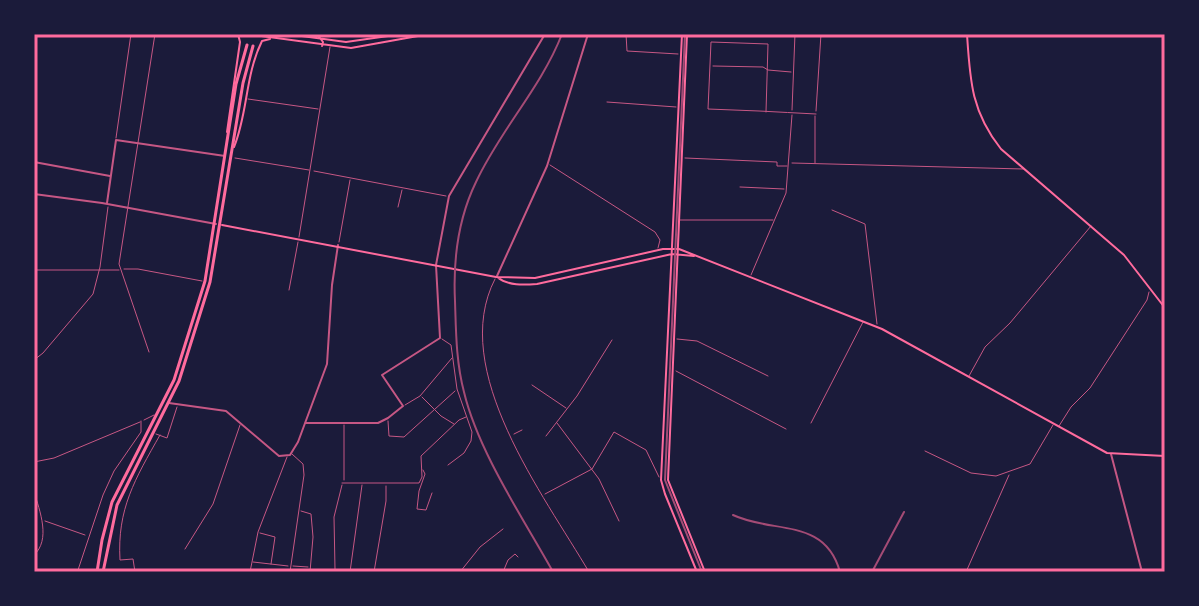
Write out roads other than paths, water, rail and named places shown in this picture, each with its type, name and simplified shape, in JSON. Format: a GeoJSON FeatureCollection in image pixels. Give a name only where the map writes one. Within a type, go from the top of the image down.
{"type":"FeatureCollection","features":[{"type":"Feature","properties":{"kind":"main road"},"geometry":{"type":"LineString","coordinates":[[228,142],[228,114],[240,42],[238,34]]}},
{"type":"Feature","properties":{"kind":"main road"},"geometry":{"type":"LineString","coordinates":[[246,34],[330,47],[364,47],[429,34]]}},
{"type":"Feature","properties":{"kind":"main road"},"geometry":{"type":"LineString","coordinates":[[289,34],[299,34]]}},
{"type":"Feature","properties":{"kind":"main road"},"geometry":{"type":"LineString","coordinates":[[289,34],[360,42],[402,34]]}},
{"type":"Feature","properties":{"kind":"main road"},"geometry":{"type":"LineString","coordinates":[[317,34],[322,39],[322,46]]}},
{"type":"Feature","properties":{"kind":"main road"},"geometry":{"type":"LineString","coordinates":[[682,34],[661,480],[697,572]]}},
{"type":"Feature","properties":{"kind":"main road"},"geometry":{"type":"LineString","coordinates":[[687,34],[669,486],[705,572]]}},
{"type":"Feature","properties":{"kind":"main road"},"geometry":{"type":"LineString","coordinates":[[967,34],[976,108],[987,131],[1012,159],[1124,255],[1165,308]]}},
{"type":"Feature","properties":{"kind":"main road"},"geometry":{"type":"LineString","coordinates":[[234,147],[259,45],[262,41],[276,39]]}},
{"type":"Feature","properties":{"kind":"main road"},"geometry":{"type":"LineString","coordinates":[[330,47],[331,41]]}},
{"type":"Feature","properties":{"kind":"main road"},"geometry":{"type":"LineString","coordinates":[[100,572],[117,505],[170,403],[210,282],[238,73],[247,45]]}},
{"type":"Feature","properties":{"kind":"main road"},"geometry":{"type":"LineString","coordinates":[[100,572],[102,540],[112,502],[174,380],[205,281],[253,46]]}},
{"type":"Feature","properties":{"kind":"main road"},"geometry":{"type":"LineString","coordinates":[[218,225],[338,245],[496,277],[535,278],[655,251],[679,249],[877,327],[1111,454],[1165,456]]}},
{"type":"Feature","properties":{"kind":"main road"},"geometry":{"type":"LineString","coordinates":[[496,277],[520,284],[550,281],[672,254],[695,256]]}},
{"type":"Feature","properties":{"kind":"main road"},"geometry":{"type":"LineString","coordinates":[[592,265],[593,271]]}},
{"type":"Feature","properties":{"kind":"main road"},"geometry":{"type":"LineString","coordinates":[[547,275],[546,280],[550,281]]}},
{"type":"Feature","properties":{"kind":"main road"},"geometry":{"type":"LineString","coordinates":[[666,391],[672,392]]}},
{"type":"Feature","properties":{"kind":"street"},"geometry":{"type":"LineString","coordinates":[[34,360],[93,294],[100,271],[131,34]]}},
{"type":"Feature","properties":{"kind":"street"},"geometry":{"type":"LineString","coordinates":[[149,352],[119,264],[155,34]]}},
{"type":"Feature","properties":{"kind":"street"},"geometry":{"type":"LineString","coordinates":[[440,338],[436,265],[449,196],[545,34]]}},
{"type":"Feature","properties":{"kind":"street"},"geometry":{"type":"LineString","coordinates":[[588,34],[547,164],[485,307],[482,341],[483,362],[494,399],[513,442],[589,572]]}},
{"type":"Feature","properties":{"kind":"street"},"geometry":{"type":"LineString","coordinates":[[626,34],[627,51],[681,54]]}},
{"type":"Feature","properties":{"kind":"street"},"geometry":{"type":"LineString","coordinates":[[750,277],[787,189],[795,34]]}},
{"type":"Feature","properties":{"kind":"street"},"geometry":{"type":"LineString","coordinates":[[815,164],[821,34]]}},
{"type":"Feature","properties":{"kind":"street"},"geometry":{"type":"LineString","coordinates":[[766,112],[768,44],[711,42],[708,109],[766,112],[816,114]]}},
{"type":"Feature","properties":{"kind":"street"},"geometry":{"type":"LineString","coordinates":[[289,290],[312,170],[330,47]]}},
{"type":"Feature","properties":{"kind":"street"},"geometry":{"type":"LineString","coordinates":[[712,65],[793,72]]}},
{"type":"Feature","properties":{"kind":"street"},"geometry":{"type":"LineString","coordinates":[[246,98],[320,109]]}},
{"type":"Feature","properties":{"kind":"street"},"geometry":{"type":"LineString","coordinates":[[607,102],[678,108]]}},
{"type":"Feature","properties":{"kind":"street"},"geometry":{"type":"LineString","coordinates":[[116,140],[226,156]]}},
{"type":"Feature","properties":{"kind":"street"},"geometry":{"type":"LineString","coordinates":[[232,157],[449,196]]}},
{"type":"Feature","properties":{"kind":"street"},"geometry":{"type":"LineString","coordinates":[[682,157],[777,162],[777,166],[815,164],[1024,169]]}},
{"type":"Feature","properties":{"kind":"street"},"geometry":{"type":"LineString","coordinates":[[1004,168],[1011,166],[1012,159]]}},
{"type":"Feature","properties":{"kind":"street"},"geometry":{"type":"LineString","coordinates":[[34,162],[111,176]]}},
{"type":"Feature","properties":{"kind":"street"},"geometry":{"type":"LineString","coordinates":[[547,164],[655,232],[660,242],[655,251]]}},
{"type":"Feature","properties":{"kind":"street"},"geometry":{"type":"LineString","coordinates":[[250,572],[258,532],[327,364],[332,285],[350,178]]}},
{"type":"Feature","properties":{"kind":"street"},"geometry":{"type":"LineString","coordinates":[[398,207],[402,187]]}},
{"type":"Feature","properties":{"kind":"street"},"geometry":{"type":"LineString","coordinates":[[740,187],[787,189]]}},
{"type":"Feature","properties":{"kind":"street"},"geometry":{"type":"LineString","coordinates":[[34,194],[108,204],[218,225]]}},
{"type":"Feature","properties":{"kind":"street"},"geometry":{"type":"LineString","coordinates":[[832,210],[865,224],[877,327]]}},
{"type":"Feature","properties":{"kind":"street"},"geometry":{"type":"LineString","coordinates":[[680,220],[774,220]]}},
{"type":"Feature","properties":{"kind":"street"},"geometry":{"type":"LineString","coordinates":[[969,376],[986,346],[1009,325],[1091,226]]}},
{"type":"Feature","properties":{"kind":"street"},"geometry":{"type":"LineString","coordinates":[[34,270],[134,268],[205,281]]}},
{"type":"Feature","properties":{"kind":"street"},"geometry":{"type":"LineString","coordinates":[[1059,426],[1088,390],[1147,300],[1150,289]]}},
{"type":"Feature","properties":{"kind":"street"},"geometry":{"type":"LineString","coordinates":[[1147,300],[1157,299]]}},
{"type":"Feature","properties":{"kind":"street"},"geometry":{"type":"LineString","coordinates":[[811,423],[863,321]]}},
{"type":"Feature","properties":{"kind":"street"},"geometry":{"type":"LineString","coordinates":[[440,338],[451,345],[457,389],[472,432],[464,453],[448,465]]}},
{"type":"Feature","properties":{"kind":"street"},"geometry":{"type":"LineString","coordinates":[[403,406],[382,375],[440,338]]}},
{"type":"Feature","properties":{"kind":"street"},"geometry":{"type":"LineString","coordinates":[[675,339],[697,341],[768,376]]}},
{"type":"Feature","properties":{"kind":"street"},"geometry":{"type":"LineString","coordinates":[[546,436],[568,409],[612,340]]}},
{"type":"Feature","properties":{"kind":"street"},"geometry":{"type":"LineString","coordinates":[[305,423],[378,423],[420,396],[452,358]]}},
{"type":"Feature","properties":{"kind":"street"},"geometry":{"type":"LineString","coordinates":[[673,370],[786,429]]}},
{"type":"Feature","properties":{"kind":"street"},"geometry":{"type":"LineString","coordinates":[[532,385],[568,409]]}},
{"type":"Feature","properties":{"kind":"street"},"geometry":{"type":"LineString","coordinates":[[388,418],[389,436],[404,437],[457,389]]}},
{"type":"Feature","properties":{"kind":"street"},"geometry":{"type":"LineString","coordinates":[[420,396],[454,424]]}},
{"type":"Feature","properties":{"kind":"street"},"geometry":{"type":"LineString","coordinates":[[164,403],[226,411],[278,455],[287,457]]}},
{"type":"Feature","properties":{"kind":"street"},"geometry":{"type":"LineString","coordinates":[[154,433],[167,438],[178,403]]}},
{"type":"Feature","properties":{"kind":"street"},"geometry":{"type":"LineString","coordinates":[[34,462],[54,458],[160,411]]}},
{"type":"Feature","properties":{"kind":"street"},"geometry":{"type":"LineString","coordinates":[[342,483],[419,483],[421,456],[454,424],[466,417]]}},
{"type":"Feature","properties":{"kind":"street"},"geometry":{"type":"LineString","coordinates":[[141,421],[149,422],[148,433]]}},
{"type":"Feature","properties":{"kind":"street"},"geometry":{"type":"LineString","coordinates":[[78,570],[109,479],[141,432],[141,421]]}},
{"type":"Feature","properties":{"kind":"street"},"geometry":{"type":"LineString","coordinates":[[185,549],[213,504],[241,423]]}},
{"type":"Feature","properties":{"kind":"street"},"geometry":{"type":"LineString","coordinates":[[338,572],[335,569],[334,517],[342,483],[344,423]]}},
{"type":"Feature","properties":{"kind":"street"},"geometry":{"type":"LineString","coordinates":[[557,423],[599,479],[619,521]]}},
{"type":"Feature","properties":{"kind":"street"},"geometry":{"type":"LineString","coordinates":[[925,451],[971,473],[996,476],[1030,464],[1054,423]]}},
{"type":"Feature","properties":{"kind":"street"},"geometry":{"type":"LineString","coordinates":[[512,435],[522,430]]}},
{"type":"Feature","properties":{"kind":"street"},"geometry":{"type":"LineString","coordinates":[[543,495],[592,469],[614,432],[646,450],[661,480]]}},
{"type":"Feature","properties":{"kind":"street"},"geometry":{"type":"LineString","coordinates":[[135,572],[133,559],[120,560],[120,523],[139,473],[160,435]]}},
{"type":"Feature","properties":{"kind":"street"},"geometry":{"type":"LineString","coordinates":[[290,572],[304,470],[303,464],[292,454]]}},
{"type":"Feature","properties":{"kind":"street"},"geometry":{"type":"LineString","coordinates":[[1111,454],[1142,572]]}},
{"type":"Feature","properties":{"kind":"street"},"geometry":{"type":"LineString","coordinates":[[422,468],[425,474],[417,509],[426,510],[432,493]]}},
{"type":"Feature","properties":{"kind":"street"},"geometry":{"type":"LineString","coordinates":[[966,572],[1007,484],[1009,472]]}},
{"type":"Feature","properties":{"kind":"street"},"geometry":{"type":"LineString","coordinates":[[350,572],[362,483]]}},
{"type":"Feature","properties":{"kind":"street"},"geometry":{"type":"LineString","coordinates":[[374,572],[386,484]]}},
{"type":"Feature","properties":{"kind":"street"},"geometry":{"type":"LineString","coordinates":[[34,492],[42,519],[42,543],[34,555]]}},
{"type":"Feature","properties":{"kind":"street"},"geometry":{"type":"LineString","coordinates":[[34,506],[38,505]]}},
{"type":"Feature","properties":{"kind":"street"},"geometry":{"type":"LineString","coordinates":[[299,511],[311,514],[310,572]]}},
{"type":"Feature","properties":{"kind":"street"},"geometry":{"type":"LineString","coordinates":[[42,519],[88,536]]}},
{"type":"Feature","properties":{"kind":"street"},"geometry":{"type":"LineString","coordinates":[[460,572],[480,547],[503,529]]}},
{"type":"Feature","properties":{"kind":"street"},"geometry":{"type":"LineString","coordinates":[[258,532],[275,537],[271,564]]}},
{"type":"Feature","properties":{"kind":"street"},"geometry":{"type":"LineString","coordinates":[[503,572],[511,556],[515,554],[518,557]]}},
{"type":"Feature","properties":{"kind":"street"},"geometry":{"type":"LineString","coordinates":[[252,562],[310,567]]}},
{"type":"Feature","properties":{"kind":"tram line"},"geometry":{"type":"LineString","coordinates":[[685,34],[665,480],[702,572]]}},
{"type":"Feature","properties":{"kind":"railway"},"geometry":{"type":"LineString","coordinates":[[553,572],[502,484],[471,414],[458,358],[455,286],[458,240],[470,196],[486,163],[543,73],[562,34]]}},
{"type":"Feature","properties":{"kind":"railway"},"geometry":{"type":"LineString","coordinates":[[872,572],[904,512]]}},
{"type":"Feature","properties":{"kind":"railway"},"geometry":{"type":"LineString","coordinates":[[733,515],[810,535],[823,543],[833,555],[840,572]]}}]}
